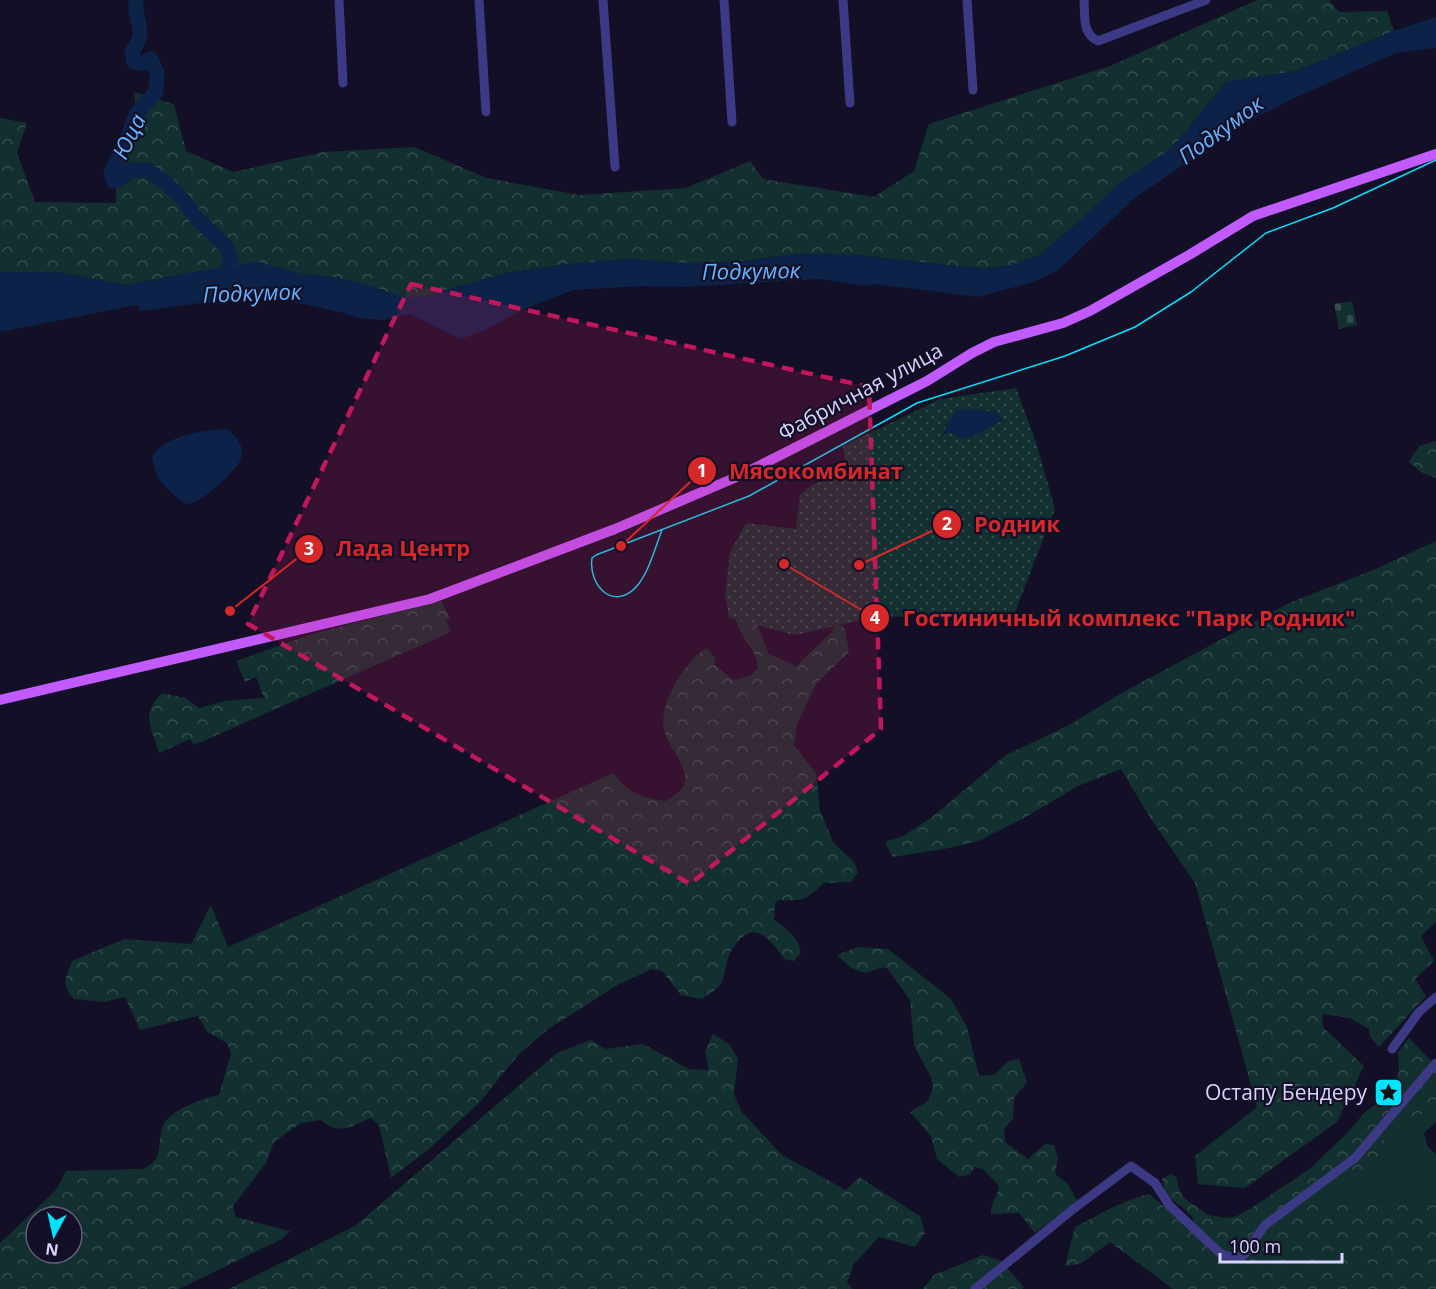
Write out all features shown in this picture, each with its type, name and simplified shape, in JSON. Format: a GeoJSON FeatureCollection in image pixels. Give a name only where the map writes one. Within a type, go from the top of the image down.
{"type":"FeatureCollection","features":[{"type":"Feature","properties":{"kind":"main road","name":"Фабричная улица"},"geometry":{"type":"LineString","coordinates":[[0,700],[430,598],[571,546],[739,476],[927,381],[972,352],[994,342],[1063,323],[1090,311],[1254,216],[1436,154]]}},
{"type":"Feature","properties":{"kind":"street"},"geometry":{"type":"LineString","coordinates":[[339,0],[343,83]]}},
{"type":"Feature","properties":{"kind":"street"},"geometry":{"type":"LineString","coordinates":[[479,0],[486,112]]}},
{"type":"Feature","properties":{"kind":"street"},"geometry":{"type":"LineString","coordinates":[[603,0],[615,167]]}},
{"type":"Feature","properties":{"kind":"street"},"geometry":{"type":"LineString","coordinates":[[724,0],[732,122]]}},
{"type":"Feature","properties":{"kind":"street"},"geometry":{"type":"LineString","coordinates":[[843,0],[850,103]]}},
{"type":"Feature","properties":{"kind":"street"},"geometry":{"type":"LineString","coordinates":[[967,0],[973,90]]}},
{"type":"Feature","properties":{"kind":"street"},"geometry":{"type":"LineString","coordinates":[[1084,0],[1086,31],[1090,38],[1098,41],[1206,0]]}},
{"type":"Feature","properties":{"kind":"street"},"geometry":{"type":"LineString","coordinates":[[1392,1049],[1419,1012],[1436,997]]}},
{"type":"Feature","properties":{"kind":"street"},"geometry":{"type":"LineString","coordinates":[[975,1289],[1072,1210],[1131,1166],[1155,1183],[1169,1205],[1221,1254],[1233,1257],[1243,1256],[1265,1225],[1355,1158],[1436,1063]]}},
{"type":"Feature","properties":{"kind":"highlighted area"},"geometry":{"type":"Polygon","coordinates":[[[411,284],[869,387],[881,729],[690,884],[248,624],[411,284]]]}},
{"type":"Feature","properties":{"kind":"green space"},"geometry":{"type":"Polygon","coordinates":[[[1257,0],[1329,0],[1339,12],[1387,11],[1394,31],[1296,71],[1226,82],[1171,149],[1121,182],[1038,256],[1012,265],[984,269],[856,255],[797,254],[735,262],[684,263],[628,259],[569,264],[507,273],[423,297],[401,297],[368,285],[333,277],[228,268],[127,285],[57,272],[0,272],[0,118],[27,123],[17,153],[35,202],[116,203],[116,172],[121,158],[138,129],[134,92],[174,104],[186,151],[233,172],[323,152],[414,147],[487,178],[579,195],[686,188],[750,161],[763,179],[874,197],[914,171],[929,124],[1110,66],[1257,0]]]}},
{"type":"Feature","properties":{"kind":"green space"},"geometry":{"type":"Polygon","coordinates":[[[1352,301],[1357,325],[1339,329],[1334,304],[1352,301]]]}},
{"type":"Feature","properties":{"kind":"green space"},"geometry":{"type":"Polygon","coordinates":[[[1016,388],[1036,442],[1055,509],[1014,615],[874,617],[795,635],[729,618],[725,594],[730,552],[746,523],[796,529],[800,495],[813,484],[836,478],[835,470],[846,467],[843,446],[940,399],[1016,388]]]}},
{"type":"Feature","properties":{"kind":"green space"},"geometry":{"type":"Polygon","coordinates":[[[1436,441],[1436,478],[1422,473],[1409,462],[1419,446],[1436,441]]]}},
{"type":"Feature","properties":{"kind":"green space"},"geometry":{"type":"Polygon","coordinates":[[[1436,541],[1436,922],[1421,936],[1434,961],[1415,979],[1426,996],[1379,1047],[1370,1037],[1369,1029],[1350,1018],[1322,1014],[1323,1027],[1364,1066],[1337,1122],[1245,1188],[1198,1184],[1195,1156],[1257,1107],[1195,883],[1149,816],[1121,769],[1078,786],[1026,817],[979,841],[893,857],[885,842],[903,836],[931,818],[1006,755],[1071,724],[1118,695],[1289,603],[1378,568],[1436,541]]]}},
{"type":"Feature","properties":{"kind":"green space"},"geometry":{"type":"Polygon","coordinates":[[[441,601],[450,619],[446,620],[451,632],[194,745],[190,739],[159,753],[149,715],[155,701],[162,693],[185,698],[199,708],[225,701],[264,698],[256,677],[245,682],[236,661],[315,633],[441,601]]]}},
{"type":"Feature","properties":{"kind":"green space"},"geometry":{"type":"Polygon","coordinates":[[[753,614],[769,654],[796,666],[832,632],[835,621],[845,629],[849,652],[816,684],[797,724],[794,745],[816,773],[820,810],[833,842],[854,862],[858,872],[851,882],[824,883],[804,898],[779,900],[775,903],[774,920],[792,934],[800,947],[801,953],[794,961],[784,959],[765,936],[751,933],[737,942],[730,953],[720,985],[702,999],[681,995],[662,971],[652,969],[619,984],[547,1030],[518,1055],[479,1103],[428,1150],[391,1178],[379,1125],[371,1118],[339,1129],[321,1120],[301,1123],[274,1142],[266,1163],[233,1206],[236,1217],[290,1231],[282,1239],[179,1289],[0,1289],[0,1243],[24,1220],[24,1265],[84,1265],[84,1205],[40,1205],[56,1190],[66,1171],[143,1169],[150,1165],[159,1151],[161,1133],[166,1120],[179,1110],[219,1095],[231,1053],[227,1043],[207,1032],[198,1016],[140,1030],[125,997],[105,1002],[74,999],[66,985],[66,977],[72,961],[124,939],[191,944],[211,905],[228,947],[613,773],[630,790],[649,798],[666,801],[680,790],[685,781],[683,768],[664,730],[663,720],[669,696],[682,672],[707,648],[715,658],[715,665],[733,680],[750,676],[758,668],[755,655],[735,617],[753,614]]]}},
{"type":"Feature","properties":{"kind":"green space"},"geometry":{"type":"Polygon","coordinates":[[[858,947],[888,949],[951,999],[967,1027],[979,1076],[994,1075],[1008,1061],[1019,1059],[1027,1082],[1014,1098],[1013,1119],[1004,1129],[1005,1142],[1028,1159],[1045,1144],[1054,1145],[1058,1158],[1055,1174],[1068,1184],[1077,1201],[1035,1233],[1019,1213],[991,1214],[999,1186],[983,1169],[975,1167],[969,1175],[959,1177],[937,1159],[931,1136],[910,1112],[928,1101],[933,1088],[931,1077],[914,1046],[910,1000],[887,968],[867,972],[857,971],[837,955],[858,947]]]}},
{"type":"Feature","properties":{"kind":"green space"},"geometry":{"type":"Polygon","coordinates":[[[713,1034],[729,1044],[738,1059],[734,1094],[741,1111],[782,1155],[846,1190],[859,1177],[920,1216],[925,1233],[915,1247],[879,1237],[854,1264],[847,1282],[852,1289],[229,1289],[355,1226],[557,1053],[591,1040],[606,1049],[643,1044],[689,1069],[709,1070],[705,1052],[713,1034]]]}},
{"type":"Feature","properties":{"kind":"green space"},"geometry":{"type":"Polygon","coordinates":[[[1409,1038],[1436,1066],[1436,1100],[1411,1122],[1387,1117],[1384,1121],[1385,1155],[1379,1180],[1344,1166],[1329,1178],[1318,1195],[1351,1203],[1408,1202],[1436,1205],[1436,1289],[1173,1289],[1110,1242],[1080,1264],[1065,1266],[1075,1227],[1130,1200],[1149,1194],[1179,1219],[1191,1222],[1194,1219],[1185,1209],[1166,1196],[1162,1179],[1171,1174],[1177,1178],[1183,1197],[1208,1215],[1228,1218],[1250,1209],[1311,1168],[1365,1112],[1384,1099],[1395,1083],[1399,1071],[1398,1052],[1409,1038]]]}},
{"type":"Feature","properties":{"kind":"green space"},"geometry":{"type":"Polygon","coordinates":[[[1436,1100],[1436,1122],[1424,1133],[1428,1147],[1436,1154],[1436,1205],[1408,1202],[1351,1203],[1318,1195],[1329,1178],[1344,1166],[1379,1180],[1385,1153],[1382,1135],[1383,1121],[1436,1100]]]}},
{"type":"Feature","properties":{"kind":"green space"},"geometry":{"type":"Polygon","coordinates":[[[983,1255],[1001,1261],[1024,1287],[1022,1289],[923,1289],[934,1275],[983,1255]]]}},
{"type":"Feature","properties":{"kind":"water","name":"Подкумок"},"geometry":{"type":"Polygon","coordinates":[[[1436,17],[1436,48],[1396,53],[1292,99],[1238,127],[1135,198],[1057,271],[1034,282],[978,297],[819,279],[683,287],[643,286],[573,290],[522,310],[482,332],[460,339],[410,314],[382,320],[359,318],[270,297],[239,298],[141,311],[137,305],[0,332],[0,272],[57,272],[127,285],[258,262],[299,273],[333,277],[368,285],[402,297],[423,297],[507,273],[569,264],[628,259],[684,263],[735,262],[797,254],[856,255],[984,269],[1012,265],[1038,256],[1121,182],[1171,149],[1226,82],[1296,71],[1394,31],[1436,17]]]}},
{"type":"Feature","properties":{"kind":"water"},"geometry":{"type":"Polygon","coordinates":[[[956,410],[982,410],[998,413],[1003,421],[970,437],[964,438],[951,432],[943,435],[956,410]]]}},
{"type":"Feature","properties":{"kind":"water"},"geometry":{"type":"Polygon","coordinates":[[[227,429],[240,443],[242,456],[237,466],[199,500],[187,504],[183,502],[159,478],[152,456],[176,438],[227,429]]]}},
{"type":"Feature","properties":{"kind":"waterway","name":"Юца"},"geometry":{"type":"LineString","coordinates":[[136,0],[140,32],[137,44],[132,51],[134,62],[143,63],[151,59],[157,73],[156,92],[136,114],[111,173],[114,181],[130,170],[148,170],[166,183],[184,201],[197,219],[225,245],[231,258],[222,287]]}},
{"type":"Feature","properties":{"kind":"tram line"},"geometry":{"type":"LineString","coordinates":[[662,530],[648,567],[637,586],[620,597],[612,596],[598,586],[592,568],[592,558],[596,555],[749,496],[917,403],[1065,356],[1135,327],[1191,292],[1266,233],[1333,208],[1436,160]]}},
{"type":"Feature","properties":{"kind":"place","name":"Мясокомбинат"},"geometry":{"type":"Point","coordinates":[621,546]}},
{"type":"Feature","properties":{"kind":"place","name":"Гостиничный комплекс \"Парк Родник\""},"geometry":{"type":"Point","coordinates":[784,564]}},
{"type":"Feature","properties":{"kind":"place","name":"Родник"},"geometry":{"type":"Point","coordinates":[859,565]}},
{"type":"Feature","properties":{"kind":"place","name":"Лада Центр"},"geometry":{"type":"Point","coordinates":[230,611]}},
{"type":"Feature","properties":{"kind":"place","name":"Остапу Бендеру"},"geometry":{"type":"Point","coordinates":[1388,1092]}}]}
